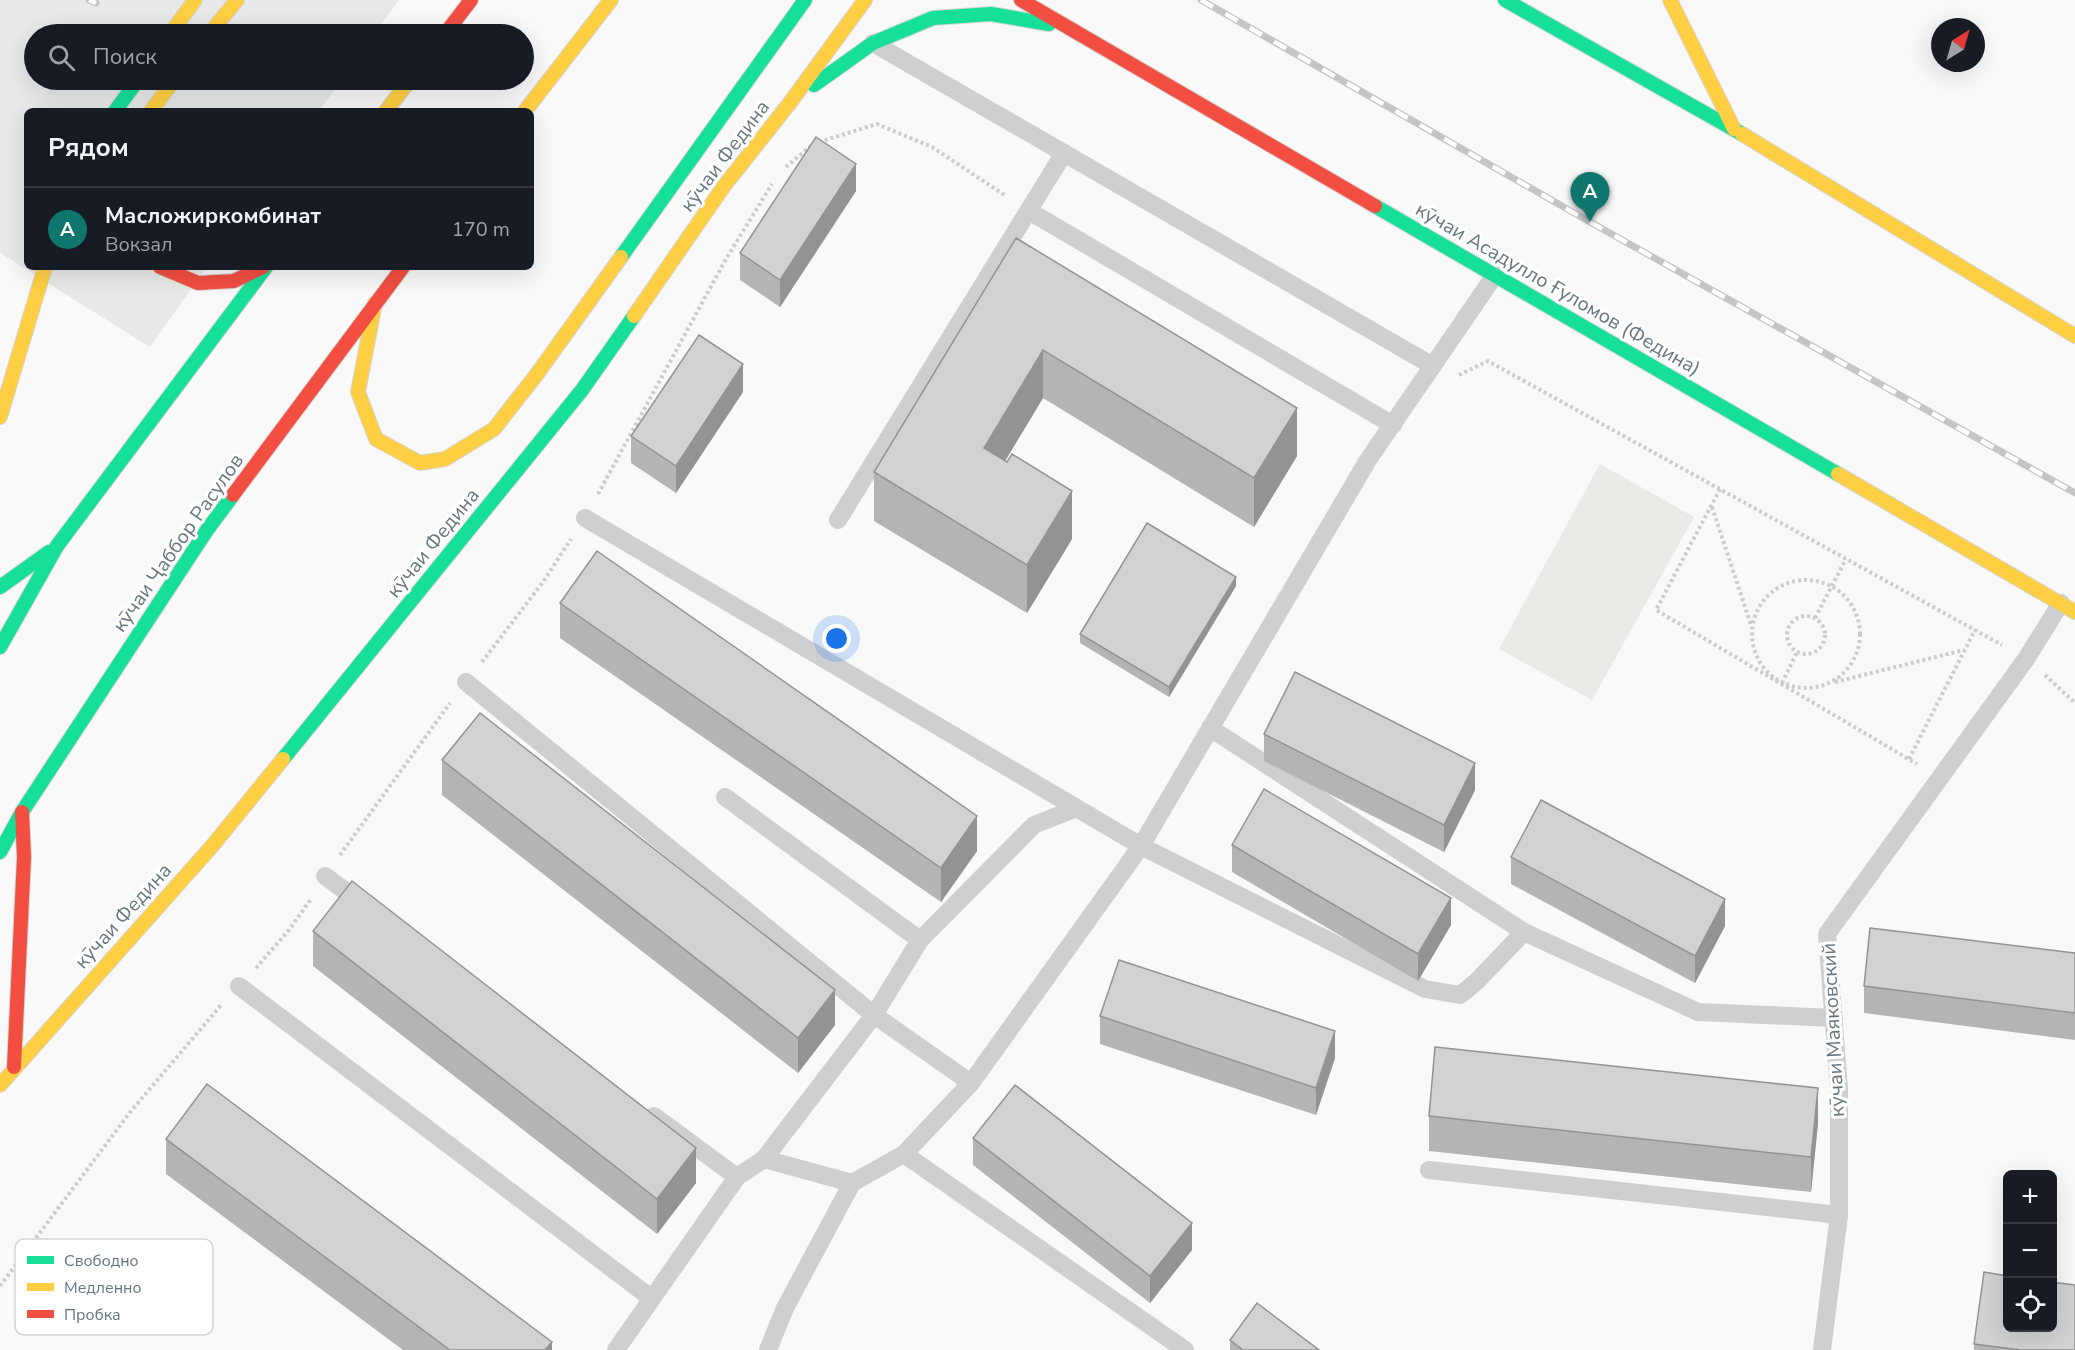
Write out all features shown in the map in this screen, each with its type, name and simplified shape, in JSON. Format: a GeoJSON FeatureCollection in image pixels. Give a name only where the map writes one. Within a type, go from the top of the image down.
{"type":"FeatureCollection","features":[{"type":"Feature","properties":{"kind":"street"},"geometry":{"type":"LineString","coordinates":[[177,24],[195,0]]}},
{"type":"Feature","properties":{"kind":"street"},"geometry":{"type":"LineString","coordinates":[[217,24],[237,0]]}},
{"type":"Feature","properties":{"kind":"street"},"geometry":{"type":"LineString","coordinates":[[453,24],[471,0]]}},
{"type":"Feature","properties":{"kind":"street"},"geometry":{"type":"LineString","coordinates":[[527,108],[611,0]]}},
{"type":"Feature","properties":{"kind":"street"},"geometry":{"type":"LineString","coordinates":[[375,303],[358,392],[376,439],[420,463],[446,459],[494,429],[537,374],[805,0]]}},
{"type":"Feature","properties":{"kind":"street","name":"кӯчаи Федина"},"geometry":{"type":"LineString","coordinates":[[0,1085],[213,845],[582,390],[724,186],[789,104],[865,0]]}},
{"type":"Feature","properties":{"kind":"street","name":"кӯчаи Асадулло Ғуломов (Федина)"},"geometry":{"type":"LineString","coordinates":[[1022,0],[2068,607]]}},
{"type":"Feature","properties":{"kind":"street"},"geometry":{"type":"LineString","coordinates":[[1505,0],[1734,129],[2069,333]]}},
{"type":"Feature","properties":{"kind":"street"},"geometry":{"type":"LineString","coordinates":[[1670,0],[1734,129]]}},
{"type":"Feature","properties":{"kind":"street"},"geometry":{"type":"LineString","coordinates":[[1529,14],[1547,4]]}},
{"type":"Feature","properties":{"kind":"street"},"geometry":{"type":"LineString","coordinates":[[789,104],[873,43],[933,18],[990,14],[1068,27]]}},
{"type":"Feature","properties":{"kind":"street"},"geometry":{"type":"LineString","coordinates":[[117,108],[131,90]]}},
{"type":"Feature","properties":{"kind":"street"},"geometry":{"type":"LineString","coordinates":[[153,108],[167,90]]}},
{"type":"Feature","properties":{"kind":"street"},"geometry":{"type":"LineString","coordinates":[[388,108],[402,90]]}},
{"type":"Feature","properties":{"kind":"street"},"geometry":{"type":"LineString","coordinates":[[0,417],[44,270]]}},
{"type":"Feature","properties":{"kind":"street"},"geometry":{"type":"LineString","coordinates":[[167,270],[198,283],[234,281],[258,270]]}},
{"type":"Feature","properties":{"kind":"street"},"geometry":{"type":"LineString","coordinates":[[0,647],[57,546],[263,270]]}},
{"type":"Feature","properties":{"kind":"street","name":"кӯчаи Ҷаббор Расулов"},"geometry":{"type":"LineString","coordinates":[[0,852],[22,812],[207,530],[401,270]]}},
{"type":"Feature","properties":{"kind":"street"},"geometry":{"type":"LineString","coordinates":[[0,587],[57,546]]}},
{"type":"Feature","properties":{"kind":"street"},"geometry":{"type":"LineString","coordinates":[[14,1067],[24,857],[22,812]]}},
{"type":"Feature","properties":{"kind":"lane"},"geometry":{"type":"LineString","coordinates":[[873,43],[1433,366]]}},
{"type":"Feature","properties":{"kind":"lane"},"geometry":{"type":"LineString","coordinates":[[838,520],[1064,153]]}},
{"type":"Feature","properties":{"kind":"lane"},"geometry":{"type":"LineString","coordinates":[[1029,211],[1393,425]]}},
{"type":"Feature","properties":{"kind":"lane"},"geometry":{"type":"LineString","coordinates":[[768,1350],[785,1308],[852,1183],[904,1154],[971,1083],[1141,846],[1368,460],[1494,275]]}},
{"type":"Feature","properties":{"kind":"lane"},"geometry":{"type":"LineString","coordinates":[[2069,333],[2075,313]]}},
{"type":"Feature","properties":{"kind":"lane"},"geometry":{"type":"LineString","coordinates":[[585,518],[1141,846],[1425,989],[1460,995],[1476,982],[1524,932]]}},
{"type":"Feature","properties":{"kind":"lane","name":"кӯчаи Маяковский"},"geometry":{"type":"LineString","coordinates":[[1822,1350],[1839,1215],[1839,1089],[1827,934],[2026,659],[2068,607]]}},
{"type":"Feature","properties":{"kind":"lane"},"geometry":{"type":"LineString","coordinates":[[466,682],[874,1016],[971,1083]]}},
{"type":"Feature","properties":{"kind":"lane"},"geometry":{"type":"LineString","coordinates":[[1210,728],[1524,932],[1698,1012],[1834,1018]]}},
{"type":"Feature","properties":{"kind":"lane"},"geometry":{"type":"LineString","coordinates":[[725,797],[920,940]]}},
{"type":"Feature","properties":{"kind":"lane"},"geometry":{"type":"LineString","coordinates":[[616,1350],[737,1177],[765,1159],[874,1016],[920,940],[1034,825],[1077,808]]}},
{"type":"Feature","properties":{"kind":"lane"},"geometry":{"type":"LineString","coordinates":[[326,876],[373,911]]}},
{"type":"Feature","properties":{"kind":"lane"},"geometry":{"type":"LineString","coordinates":[[239,986],[651,1298]]}},
{"type":"Feature","properties":{"kind":"lane"},"geometry":{"type":"LineString","coordinates":[[641,1107],[737,1177]]}},
{"type":"Feature","properties":{"kind":"lane"},"geometry":{"type":"LineString","coordinates":[[904,1154],[1185,1350]]}},
{"type":"Feature","properties":{"kind":"lane"},"geometry":{"type":"LineString","coordinates":[[765,1159],[852,1183]]}},
{"type":"Feature","properties":{"kind":"lane"},"geometry":{"type":"LineString","coordinates":[[1429,1170],[1839,1215]]}},
{"type":"Feature","properties":{"kind":"path"},"geometry":{"type":"LineString","coordinates":[[780,172],[814,143],[877,124],[932,147],[1029,211]]}},
{"type":"Feature","properties":{"kind":"path"},"geometry":{"type":"LineString","coordinates":[[35,1239],[131,1111],[204,1024],[289,930],[411,755],[543,582],[585,518],[726,259],[774,182]]}},
{"type":"Feature","properties":{"kind":"path"},"geometry":{"type":"LineString","coordinates":[[1459,376],[1488,361],[2026,659],[2075,703]]}},
{"type":"Feature","properties":{"kind":"path"},"geometry":{"type":"LineString","coordinates":[[1720,489],[1656,610],[1941,777]]}},
{"type":"Feature","properties":{"kind":"path"},"geometry":{"type":"LineString","coordinates":[[1711,506],[1752,627]]}},
{"type":"Feature","properties":{"kind":"path"},"geometry":{"type":"LineString","coordinates":[[1815,618],[1846,559]]}},
{"type":"Feature","properties":{"kind":"path"},"geometry":{"type":"LineString","coordinates":[[1831,682],[1844,672],[1854,658],[1859,642],[1859,625],[1854,609],[1831,587],[1813,581],[1796,581],[1780,586],[1767,596],[1757,610],[1752,627],[1752,643],[1758,660],[1768,673],[1782,683],[1798,688],[1815,688],[1831,682],[1965,650]]}},
{"type":"Feature","properties":{"kind":"path"},"geometry":{"type":"LineString","coordinates":[[1805,616],[1815,618],[1822,625],[1825,635],[1823,645],[1816,652],[1807,655],[1797,652],[1789,646],[1786,636],[1788,626],[1796,619],[1805,616]]}},
{"type":"Feature","properties":{"kind":"path"},"geometry":{"type":"LineString","coordinates":[[1909,759],[1975,630]]}},
{"type":"Feature","properties":{"kind":"path"},"geometry":{"type":"LineString","coordinates":[[1782,683],[1797,652]]}},
{"type":"Feature","properties":{"kind":"path"},"geometry":{"type":"LineString","coordinates":[[0,1286],[15,1266]]}},
{"type":"Feature","properties":{"kind":"shaded area"},"geometry":{"type":"Polygon","coordinates":[[[0,0],[399,0],[381,24],[24,24],[24,90],[335,90],[321,108],[24,108],[24,268],[0,253],[0,0]]]}},
{"type":"Feature","properties":{"kind":"shaded area"},"geometry":{"type":"Polygon","coordinates":[[[27,270],[205,270],[150,347],[27,270]]]}},
{"type":"Feature","properties":{"kind":"shaded area"},"geometry":{"type":"Polygon","coordinates":[[[1600,464],[1694,517],[1592,700],[1499,649],[1600,464]]]}},
{"type":"Feature","properties":{"kind":"building"},"geometry":{"type":"Polygon","coordinates":[[[816,137],[856,164],[780,280],[740,253],[816,137]]]}},
{"type":"Feature","properties":{"kind":"building"},"geometry":{"type":"Polygon","coordinates":[[[1016,238],[1297,408],[1254,478],[1043,350],[984,448],[1007,462],[1012,454],[1072,491],[1027,565],[874,472],[1016,238]]]}},
{"type":"Feature","properties":{"kind":"building"},"geometry":{"type":"Polygon","coordinates":[[[699,335],[743,364],[676,466],[631,436],[699,335]]]}},
{"type":"Feature","properties":{"kind":"building"},"geometry":{"type":"Polygon","coordinates":[[[1147,523],[1236,577],[1169,687],[1080,634],[1147,523]]]}},
{"type":"Feature","properties":{"kind":"building"},"geometry":{"type":"Polygon","coordinates":[[[597,551],[977,816],[941,868],[560,603],[597,551]]]}},
{"type":"Feature","properties":{"kind":"building"},"geometry":{"type":"Polygon","coordinates":[[[1295,672],[1475,763],[1444,825],[1264,734],[1295,672]]]}},
{"type":"Feature","properties":{"kind":"building"},"geometry":{"type":"Polygon","coordinates":[[[480,713],[835,990],[798,1038],[442,760],[480,713]]]}},
{"type":"Feature","properties":{"kind":"building"},"geometry":{"type":"Polygon","coordinates":[[[1264,789],[1451,898],[1418,954],[1232,845],[1264,789]]]}},
{"type":"Feature","properties":{"kind":"building"},"geometry":{"type":"Polygon","coordinates":[[[1541,800],[1725,899],[1695,956],[1511,857],[1541,800]]]}},
{"type":"Feature","properties":{"kind":"building"},"geometry":{"type":"Polygon","coordinates":[[[352,881],[696,1148],[657,1199],[313,931],[352,881]]]}},
{"type":"Feature","properties":{"kind":"building"},"geometry":{"type":"Polygon","coordinates":[[[1870,928],[2075,953],[2075,1013],[1864,986],[1870,928]]]}},
{"type":"Feature","properties":{"kind":"building"},"geometry":{"type":"Polygon","coordinates":[[[1119,960],[1335,1031],[1316,1088],[1100,1016],[1119,960]]]}},
{"type":"Feature","properties":{"kind":"building"},"geometry":{"type":"Polygon","coordinates":[[[1435,1047],[1818,1088],[1811,1157],[1429,1116],[1435,1047]]]}},
{"type":"Feature","properties":{"kind":"building"},"geometry":{"type":"Polygon","coordinates":[[[207,1084],[552,1342],[545,1350],[450,1350],[166,1139],[207,1084]]]}},
{"type":"Feature","properties":{"kind":"building"},"geometry":{"type":"Polygon","coordinates":[[[1015,1085],[1192,1223],[1150,1276],[973,1138],[1015,1085]]]}},
{"type":"Feature","properties":{"kind":"building"},"geometry":{"type":"Polygon","coordinates":[[[1984,1272],[2003,1275],[2003,1332],[2057,1332],[2057,1283],[2075,1285],[2075,1350],[2022,1350],[1974,1344],[1984,1272]]]}},
{"type":"Feature","properties":{"kind":"building"},"geometry":{"type":"Polygon","coordinates":[[[1257,1303],[1319,1350],[1243,1350],[1230,1340],[1257,1303]]]}},
{"type":"Feature","properties":{"kind":"railway"},"geometry":{"type":"LineString","coordinates":[[89,0],[96,3]]}},
{"type":"Feature","properties":{"kind":"railway"},"geometry":{"type":"LineString","coordinates":[[1201,0],[1590,222],[2075,493]]}},
{"type":"Feature","properties":{"kind":"traffic: fast"},"geometry":{"type":"LineString","coordinates":[[621,257],[805,0]]}},
{"type":"Feature","properties":{"kind":"traffic: fast"},"geometry":{"type":"LineString","coordinates":[[1505,0],[1742,134]]}},
{"type":"Feature","properties":{"kind":"traffic: fast"},"geometry":{"type":"LineString","coordinates":[[814,85],[873,43],[933,18],[991,14],[1049,24]]}},
{"type":"Feature","properties":{"kind":"traffic: fast"},"geometry":{"type":"LineString","coordinates":[[117,108],[131,90]]}},
{"type":"Feature","properties":{"kind":"traffic: fast"},"geometry":{"type":"LineString","coordinates":[[1375,206],[1838,474]]}},
{"type":"Feature","properties":{"kind":"traffic: fast"},"geometry":{"type":"LineString","coordinates":[[0,647],[57,546],[264,270]]}},
{"type":"Feature","properties":{"kind":"traffic: fast"},"geometry":{"type":"LineString","coordinates":[[283,759],[582,390],[634,316]]}},
{"type":"Feature","properties":{"kind":"traffic: fast"},"geometry":{"type":"LineString","coordinates":[[0,852],[22,812],[207,530],[233,495]]}},
{"type":"Feature","properties":{"kind":"traffic: fast"},"geometry":{"type":"LineString","coordinates":[[0,587],[49,552]]}},
{"type":"Feature","properties":{"kind":"traffic: slow"},"geometry":{"type":"LineString","coordinates":[[177,24],[195,0]]}},
{"type":"Feature","properties":{"kind":"traffic: slow"},"geometry":{"type":"LineString","coordinates":[[217,24],[237,0]]}},
{"type":"Feature","properties":{"kind":"traffic: slow"},"geometry":{"type":"LineString","coordinates":[[527,108],[611,0]]}},
{"type":"Feature","properties":{"kind":"traffic: slow"},"geometry":{"type":"LineString","coordinates":[[634,316],[724,186],[789,104],[865,0]]}},
{"type":"Feature","properties":{"kind":"traffic: slow"},"geometry":{"type":"LineString","coordinates":[[1670,0],[1734,129]]}},
{"type":"Feature","properties":{"kind":"traffic: slow"},"geometry":{"type":"LineString","coordinates":[[153,108],[167,90]]}},
{"type":"Feature","properties":{"kind":"traffic: slow"},"geometry":{"type":"LineString","coordinates":[[388,108],[402,90]]}},
{"type":"Feature","properties":{"kind":"traffic: slow"},"geometry":{"type":"LineString","coordinates":[[1742,134],[2075,336]]}},
{"type":"Feature","properties":{"kind":"traffic: slow"},"geometry":{"type":"LineString","coordinates":[[375,303],[358,392],[376,439],[420,463],[445,459],[494,429],[537,374],[621,257]]}},
{"type":"Feature","properties":{"kind":"traffic: slow"},"geometry":{"type":"LineString","coordinates":[[0,417],[44,270]]}},
{"type":"Feature","properties":{"kind":"traffic: slow"},"geometry":{"type":"LineString","coordinates":[[1838,474],[2075,612]]}},
{"type":"Feature","properties":{"kind":"traffic: slow"},"geometry":{"type":"LineString","coordinates":[[0,1085],[213,845],[283,759]]}},
{"type":"Feature","properties":{"kind":"traffic: jam"},"geometry":{"type":"LineString","coordinates":[[453,24],[471,0]]}},
{"type":"Feature","properties":{"kind":"traffic: jam"},"geometry":{"type":"LineString","coordinates":[[1021,0],[1375,206]]}},
{"type":"Feature","properties":{"kind":"traffic: jam"},"geometry":{"type":"LineString","coordinates":[[167,270],[198,283],[234,281],[257,270]]}},
{"type":"Feature","properties":{"kind":"traffic: jam"},"geometry":{"type":"LineString","coordinates":[[233,495],[401,270]]}},
{"type":"Feature","properties":{"kind":"traffic: jam"},"geometry":{"type":"LineString","coordinates":[[14,1067],[24,857],[22,812]]}},
{"type":"Feature","properties":{"kind":"place","name":"Масложиркомбинат"},"geometry":{"type":"Point","coordinates":[1590,222]}}]}
